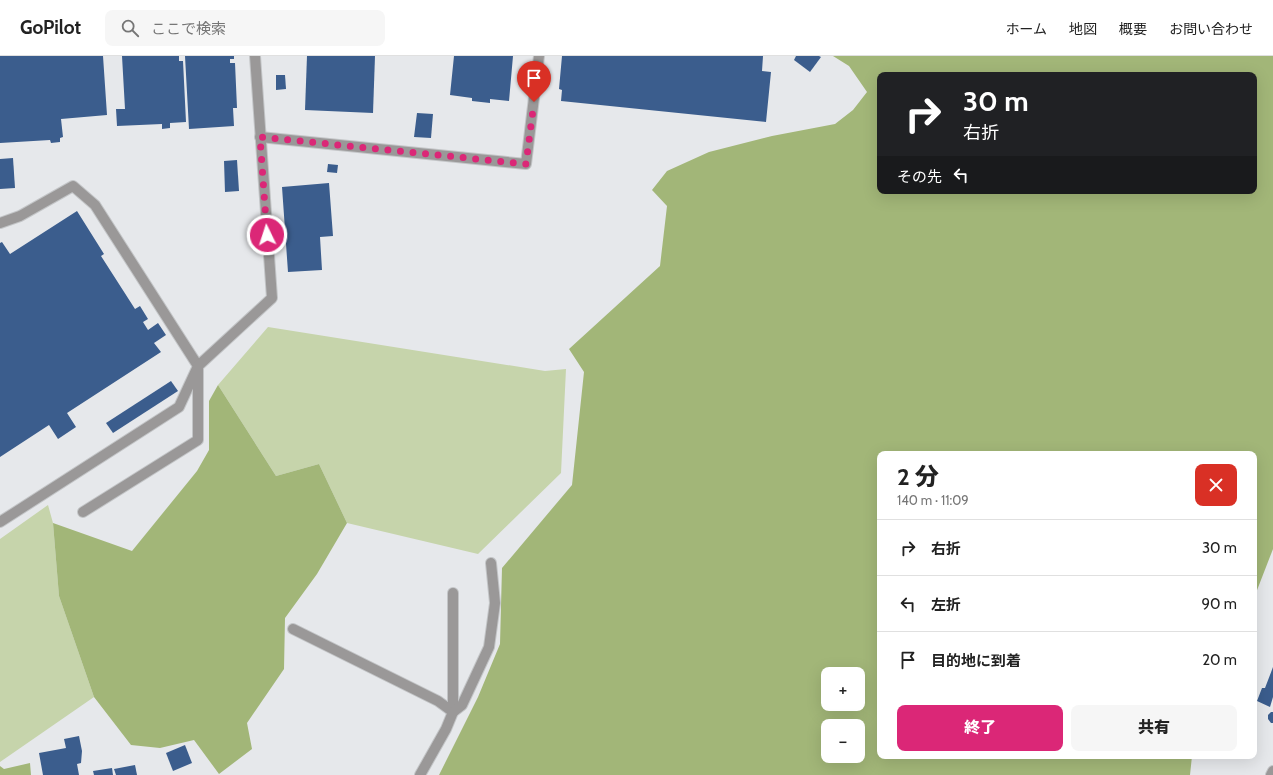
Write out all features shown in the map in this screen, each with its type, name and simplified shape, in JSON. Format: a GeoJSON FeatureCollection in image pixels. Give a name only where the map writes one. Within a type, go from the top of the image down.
{"type":"FeatureCollection","features":[{"type":"Feature","properties":{"kind":"street"},"geometry":{"type":"LineString","coordinates":[[0,522],[179,407],[198,366],[272,298],[254,56]]}},
{"type":"Feature","properties":{"kind":"street"},"geometry":{"type":"LineString","coordinates":[[260,137],[526,164],[539,56]]}},
{"type":"Feature","properties":{"kind":"street"},"geometry":{"type":"LineString","coordinates":[[0,223],[20,216],[73,186],[95,205],[198,366],[198,440],[83,512]]}},
{"type":"Feature","properties":{"kind":"street"},"geometry":{"type":"LineString","coordinates":[[453,712],[462,705],[489,647],[495,603],[490,563]]}},
{"type":"Feature","properties":{"kind":"street"},"geometry":{"type":"LineString","coordinates":[[420,775],[446,729],[453,712],[453,593]]}},
{"type":"Feature","properties":{"kind":"street"},"geometry":{"type":"LineString","coordinates":[[293,629],[438,701],[453,712]]}},
{"type":"Feature","properties":{"kind":"street"},"geometry":{"type":"LineString","coordinates":[[1271,775],[1273,771]]}},
{"type":"Feature","properties":{"kind":"green space"},"geometry":{"type":"Polygon","coordinates":[[[833,56],[1273,56],[1273,549],[1257,590],[1257,451],[877,451],[877,759],[1192,759],[1190,775],[439,775],[478,697],[500,644],[502,568],[572,485],[584,372],[569,349],[660,266],[667,206],[652,190],[667,171],[709,152],[772,136],[835,124],[853,110],[867,92],[849,66],[833,56]]]}},
{"type":"Feature","properties":{"kind":"green space"},"geometry":{"type":"Polygon","coordinates":[[[268,327],[545,371],[566,369],[561,473],[478,554],[347,523],[319,464],[276,476],[218,385],[268,327]]]}},
{"type":"Feature","properties":{"kind":"green space"},"geometry":{"type":"Polygon","coordinates":[[[218,385],[276,476],[319,464],[347,523],[317,574],[285,618],[284,669],[247,723],[252,749],[219,774],[194,740],[160,748],[131,745],[94,697],[59,596],[53,523],[132,551],[197,471],[209,450],[209,401],[218,385]]]}},
{"type":"Feature","properties":{"kind":"green space"},"geometry":{"type":"Polygon","coordinates":[[[48,505],[53,523],[59,596],[94,697],[0,762],[0,539],[48,505]]]}},
{"type":"Feature","properties":{"kind":"green space"},"geometry":{"type":"Polygon","coordinates":[[[30,763],[31,775],[0,775],[0,766],[4,769],[30,763]]]}},
{"type":"Feature","properties":{"kind":"building"},"geometry":{"type":"Polygon","coordinates":[[[0,56],[103,56],[107,115],[61,119],[63,137],[60,138],[60,142],[51,143],[50,140],[0,143],[0,56]]]}},
{"type":"Feature","properties":{"kind":"building"},"geometry":{"type":"Polygon","coordinates":[[[122,56],[179,56],[179,61],[183,61],[186,122],[170,123],[170,128],[162,129],[162,124],[117,126],[116,109],[125,109],[122,56]]]}},
{"type":"Feature","properties":{"kind":"building"},"geometry":{"type":"Polygon","coordinates":[[[185,56],[234,56],[234,59],[230,59],[230,63],[235,63],[237,108],[233,108],[234,126],[189,129],[185,56]]]}},
{"type":"Feature","properties":{"kind":"building"},"geometry":{"type":"Polygon","coordinates":[[[307,56],[375,56],[373,113],[305,110],[307,56]]]}},
{"type":"Feature","properties":{"kind":"building"},"geometry":{"type":"Polygon","coordinates":[[[454,56],[513,56],[509,101],[490,99],[490,103],[472,101],[472,98],[450,95],[454,56]]]}},
{"type":"Feature","properties":{"kind":"building"},"geometry":{"type":"Polygon","coordinates":[[[562,56],[763,56],[762,71],[771,72],[766,122],[561,101],[562,90],[559,89],[562,56]]]}},
{"type":"Feature","properties":{"kind":"building"},"geometry":{"type":"Polygon","coordinates":[[[796,56],[821,57],[810,72],[794,60],[796,56]]]}},
{"type":"Feature","properties":{"kind":"building"},"geometry":{"type":"Polygon","coordinates":[[[276,75],[285,75],[286,89],[276,90],[276,75]]]}},
{"type":"Feature","properties":{"kind":"building"},"geometry":{"type":"Polygon","coordinates":[[[417,113],[433,114],[431,138],[414,137],[417,113]]]}},
{"type":"Feature","properties":{"kind":"building"},"geometry":{"type":"Polygon","coordinates":[[[13,158],[15,188],[0,189],[0,159],[13,158]]]}},
{"type":"Feature","properties":{"kind":"building"},"geometry":{"type":"Polygon","coordinates":[[[237,160],[239,191],[225,192],[224,161],[237,160]]]}},
{"type":"Feature","properties":{"kind":"building"},"geometry":{"type":"Polygon","coordinates":[[[328,164],[338,165],[337,173],[327,172],[328,164]]]}},
{"type":"Feature","properties":{"kind":"building"},"geometry":{"type":"Polygon","coordinates":[[[329,183],[333,236],[320,237],[322,270],[288,272],[282,187],[329,183]]]}},
{"type":"Feature","properties":{"kind":"building"},"geometry":{"type":"Polygon","coordinates":[[[77,211],[104,254],[101,256],[135,309],[140,306],[148,319],[143,322],[148,330],[158,323],[166,335],[154,343],[161,352],[67,413],[76,427],[58,439],[49,425],[0,457],[0,243],[2,242],[10,254],[77,211]]]}},
{"type":"Feature","properties":{"kind":"building"},"geometry":{"type":"Polygon","coordinates":[[[171,381],[178,391],[113,433],[106,423],[171,381]]]}},
{"type":"Feature","properties":{"kind":"building"},"geometry":{"type":"Polygon","coordinates":[[[1273,667],[1273,697],[1270,707],[1257,701],[1262,688],[1265,688],[1273,667]]]}},
{"type":"Feature","properties":{"kind":"building"},"geometry":{"type":"Polygon","coordinates":[[[1273,712],[1273,723],[1271,723],[1268,719],[1268,715],[1273,712]]]}},
{"type":"Feature","properties":{"kind":"building"},"geometry":{"type":"Polygon","coordinates":[[[79,736],[82,751],[81,763],[77,764],[79,775],[43,775],[39,753],[66,748],[64,739],[79,736]]]}},
{"type":"Feature","properties":{"kind":"building"},"geometry":{"type":"Polygon","coordinates":[[[185,745],[192,763],[173,771],[166,753],[185,745]]]}},
{"type":"Feature","properties":{"kind":"building"},"geometry":{"type":"Polygon","coordinates":[[[135,765],[137,775],[116,775],[114,769],[135,765]]]}},
{"type":"Feature","properties":{"kind":"building"},"geometry":{"type":"Polygon","coordinates":[[[112,768],[113,775],[94,775],[93,771],[112,768]]]}},
{"type":"Feature","properties":{"kind":"route"},"geometry":{"type":"LineString","coordinates":[[267,235],[260,137],[526,164],[534,102]]}}]}
